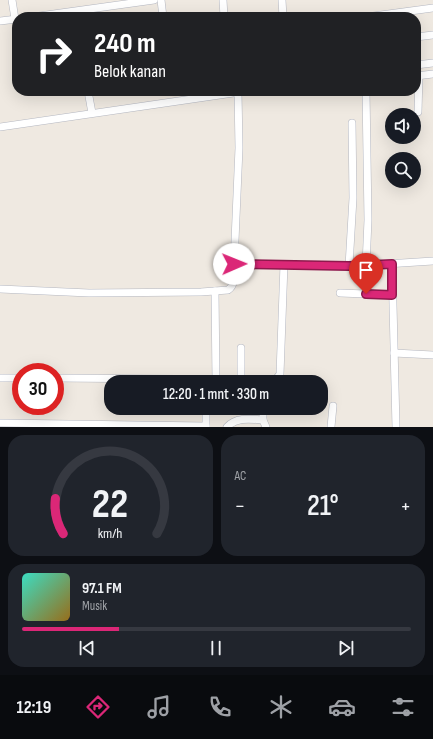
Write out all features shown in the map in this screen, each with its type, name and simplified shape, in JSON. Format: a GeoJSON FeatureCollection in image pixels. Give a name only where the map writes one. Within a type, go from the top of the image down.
{"type":"FeatureCollection","features":[{"type":"Feature","properties":{"kind":"street"},"geometry":{"type":"LineString","coordinates":[[12,0],[15,12]]}},
{"type":"Feature","properties":{"kind":"street"},"geometry":{"type":"LineString","coordinates":[[65,12],[154,0]]}},
{"type":"Feature","properties":{"kind":"street"},"geometry":{"type":"LineString","coordinates":[[161,0],[162,12]]}},
{"type":"Feature","properties":{"kind":"street"},"geometry":{"type":"LineString","coordinates":[[223,0],[224,12]]}},
{"type":"Feature","properties":{"kind":"street"},"geometry":{"type":"LineString","coordinates":[[282,0],[283,12]]}},
{"type":"Feature","properties":{"kind":"street"},"geometry":{"type":"LineString","coordinates":[[403,12],[433,8]]}},
{"type":"Feature","properties":{"kind":"street"},"geometry":{"type":"LineString","coordinates":[[0,21],[12,20]]}},
{"type":"Feature","properties":{"kind":"street"},"geometry":{"type":"LineString","coordinates":[[421,36],[433,35]]}},
{"type":"Feature","properties":{"kind":"street"},"geometry":{"type":"LineString","coordinates":[[421,65],[433,63]]}},
{"type":"Feature","properties":{"kind":"street"},"geometry":{"type":"LineString","coordinates":[[421,76],[433,74]]}},
{"type":"Feature","properties":{"kind":"street"},"geometry":{"type":"LineString","coordinates":[[89,96],[92,113]]}},
{"type":"Feature","properties":{"kind":"street"},"geometry":{"type":"LineString","coordinates":[[0,127],[202,96]]}},
{"type":"Feature","properties":{"kind":"street"},"geometry":{"type":"LineString","coordinates":[[0,289],[89,293],[201,292],[231,289],[234,283],[239,148],[238,96]]}},
{"type":"Feature","properties":{"kind":"street"},"geometry":{"type":"LineString","coordinates":[[366,96],[368,220],[366,265]]}},
{"type":"Feature","properties":{"kind":"street"},"geometry":{"type":"LineString","coordinates":[[418,96],[418,108]]}},
{"type":"Feature","properties":{"kind":"street"},"geometry":{"type":"LineString","coordinates":[[349,266],[353,198],[352,123]]}},
{"type":"Feature","properties":{"kind":"street"},"geometry":{"type":"LineString","coordinates":[[234,264],[349,266],[433,261]]}},
{"type":"Feature","properties":{"kind":"street"},"geometry":{"type":"LineString","coordinates":[[279,375],[284,264]]}},
{"type":"Feature","properties":{"kind":"street"},"geometry":{"type":"LineString","coordinates":[[392,264],[396,427]]}},
{"type":"Feature","properties":{"kind":"street"},"geometry":{"type":"LineString","coordinates":[[215,291],[216,375]]}},
{"type":"Feature","properties":{"kind":"street"},"geometry":{"type":"LineString","coordinates":[[340,293],[392,295]]}},
{"type":"Feature","properties":{"kind":"street"},"geometry":{"type":"LineString","coordinates":[[241,348],[243,375]]}},
{"type":"Feature","properties":{"kind":"street"},"geometry":{"type":"LineString","coordinates":[[394,353],[433,355]]}},
{"type":"Feature","properties":{"kind":"street"},"geometry":{"type":"LineString","coordinates":[[0,378],[12,378]]}},
{"type":"Feature","properties":{"kind":"street"},"geometry":{"type":"LineString","coordinates":[[64,378],[104,379]]}},
{"type":"Feature","properties":{"kind":"street"},"geometry":{"type":"LineString","coordinates":[[331,427],[333,406]]}},
{"type":"Feature","properties":{"kind":"street"},"geometry":{"type":"LineString","coordinates":[[0,423],[206,427],[206,415]]}},
{"type":"Feature","properties":{"kind":"street"},"geometry":{"type":"LineString","coordinates":[[226,427],[236,420],[265,423]]}},
{"type":"Feature","properties":{"kind":"route"},"geometry":{"type":"LineString","coordinates":[[234,264],[349,266],[392,264],[392,295],[366,294]]}}]}
